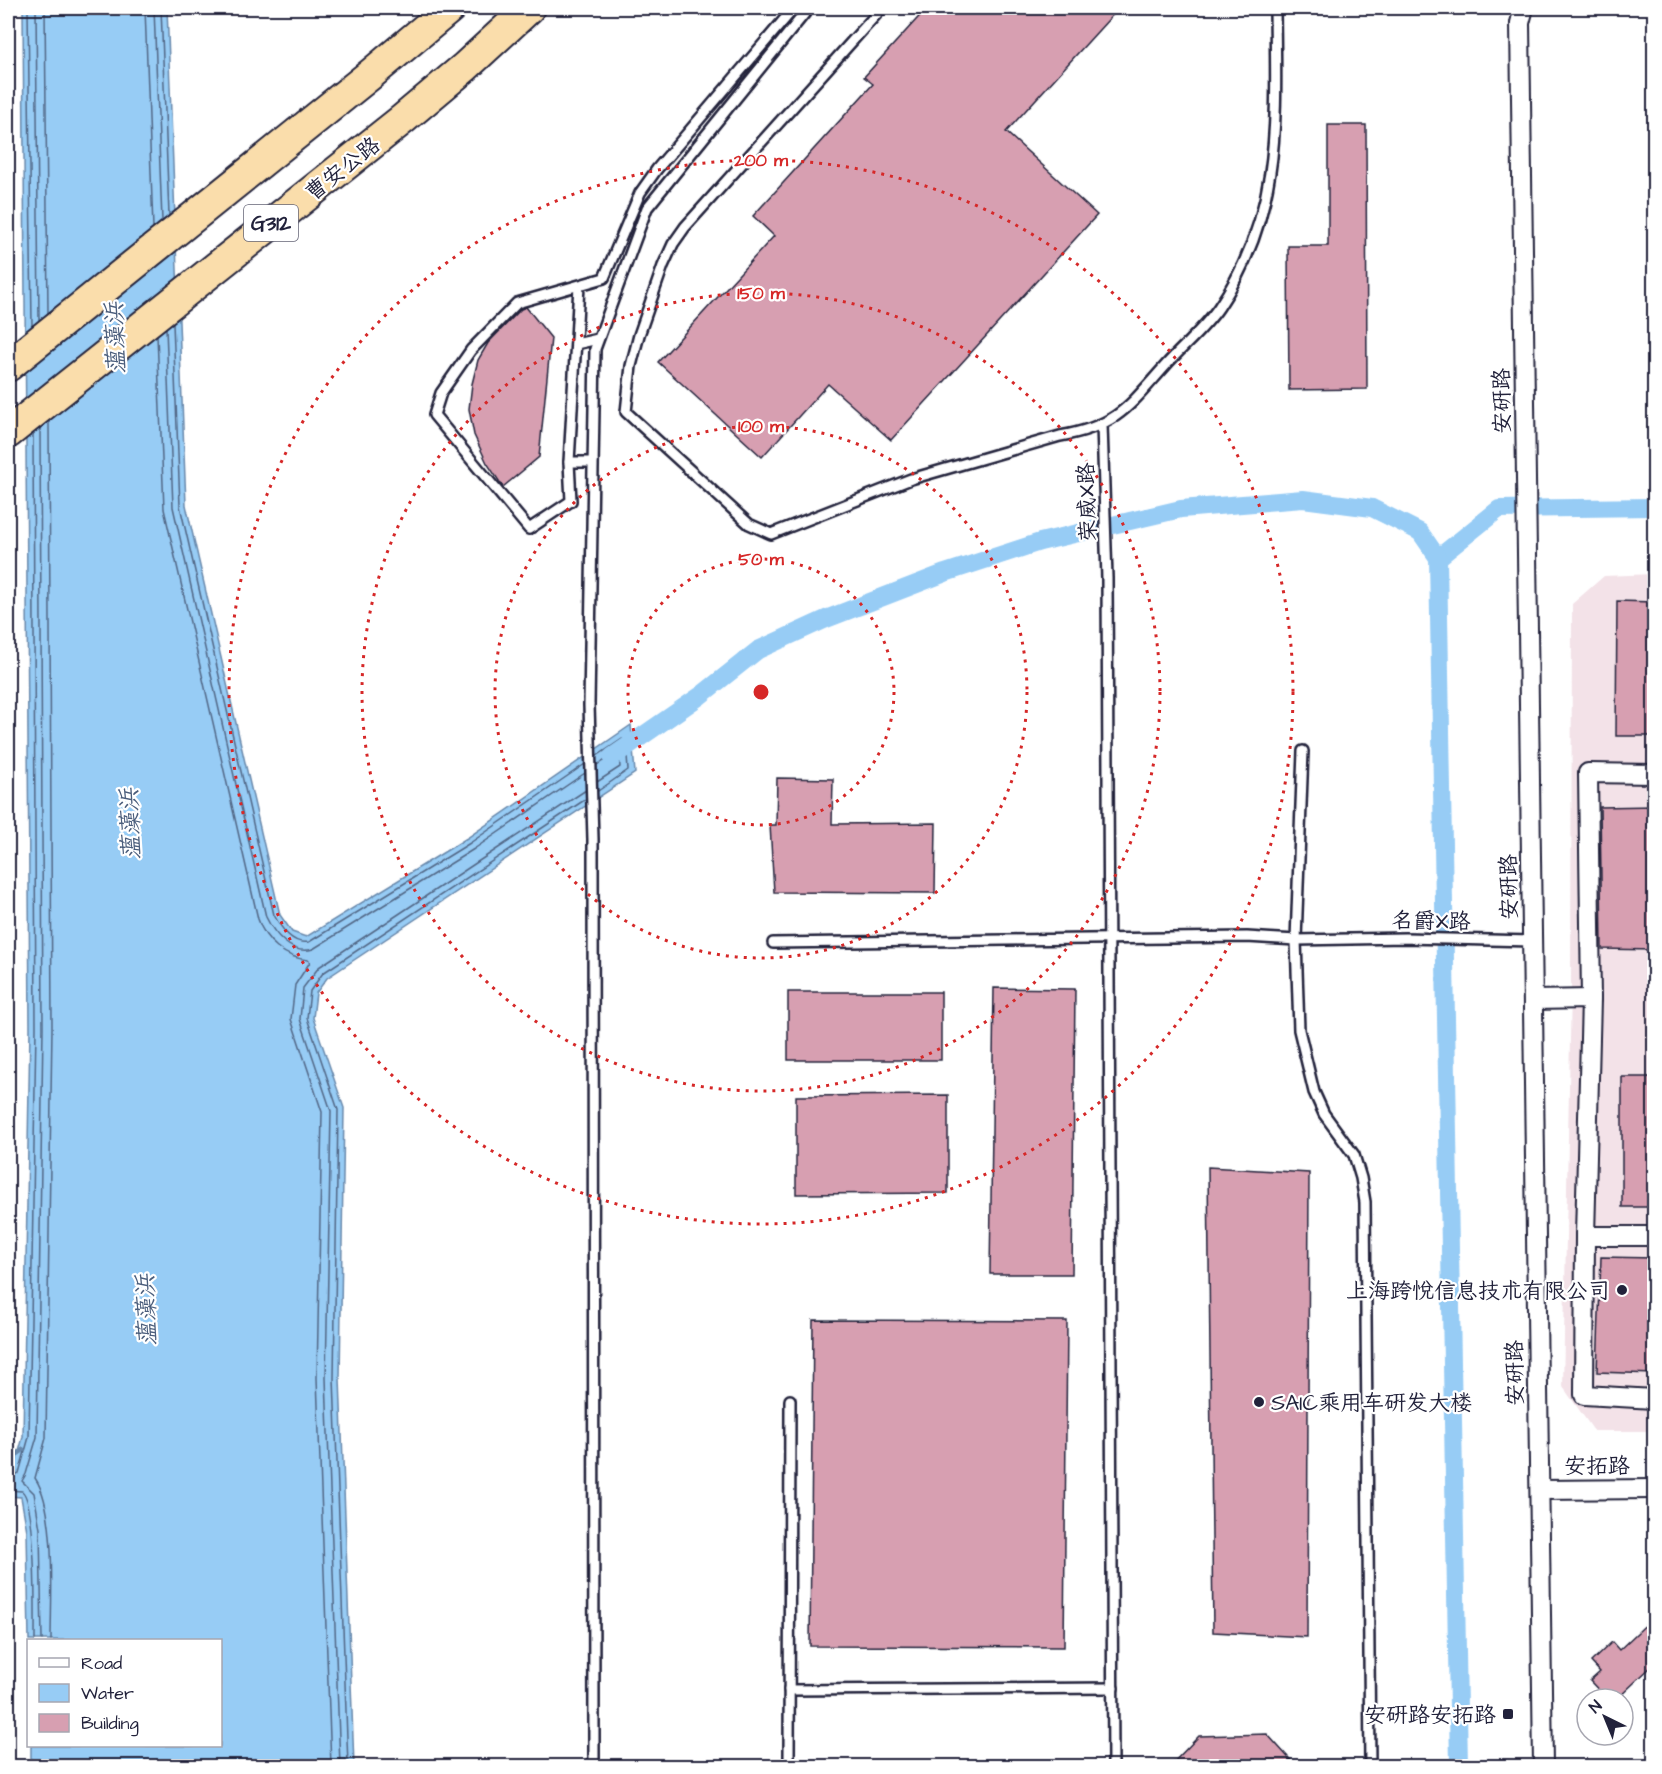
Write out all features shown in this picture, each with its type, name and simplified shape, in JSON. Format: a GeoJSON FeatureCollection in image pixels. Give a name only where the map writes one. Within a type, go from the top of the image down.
{"type":"FeatureCollection","features":[{"type":"Feature","properties":{"kind":"highway","name":"G312"},"geometry":{"type":"LineString","coordinates":[[8,366],[450,8]]}},
{"type":"Feature","properties":{"kind":"highway","name":"曹安公路"},"geometry":{"type":"LineString","coordinates":[[8,432],[403,119],[530,8]]}},
{"type":"Feature","properties":{"kind":"street","name":"安研路"},"geometry":{"type":"LineString","coordinates":[[1524,8],[1520,23],[1543,1767]]}},
{"type":"Feature","properties":{"kind":"street"},"geometry":{"type":"LineString","coordinates":[[1654,774],[1588,773],[1591,999],[1585,1236],[1584,1395],[1654,1399]]}},
{"type":"Feature","properties":{"kind":"street"},"geometry":{"type":"LineString","coordinates":[[1533,1000],[1591,999]]}},
{"type":"Feature","properties":{"kind":"street"},"geometry":{"type":"LineString","coordinates":[[1585,1236],[1654,1236]]}},
{"type":"Feature","properties":{"kind":"street","name":"安拓路"},"geometry":{"type":"LineString","coordinates":[[1540,1490],[1654,1489]]}},
{"type":"Feature","properties":{"kind":"lane"},"geometry":{"type":"LineString","coordinates":[[579,286],[569,462],[571,501],[529,529],[434,415],[441,393],[471,350],[517,303],[604,278],[640,193],[657,169],[794,8]]}},
{"type":"Feature","properties":{"kind":"lane"},"geometry":{"type":"LineString","coordinates":[[594,1767],[593,839],[589,705],[595,348],[647,208],[809,8]]}},
{"type":"Feature","properties":{"kind":"lane"},"geometry":{"type":"LineString","coordinates":[[882,8],[685,227],[673,244],[663,266],[633,356],[626,412],[749,524],[771,534],[911,478],[1085,431],[1102,425],[1124,411],[1218,308],[1242,265],[1260,224],[1276,127],[1275,8]]}},
{"type":"Feature","properties":{"kind":"lane"},"geometry":{"type":"LineString","coordinates":[[576,344],[598,339]]}},
{"type":"Feature","properties":{"kind":"lane","name":"荣威X路"},"geometry":{"type":"LineString","coordinates":[[1102,425],[1107,578],[1113,1767]]}},
{"type":"Feature","properties":{"kind":"lane"},"geometry":{"type":"LineString","coordinates":[[569,462],[593,462]]}},
{"type":"Feature","properties":{"kind":"lane"},"geometry":{"type":"LineString","coordinates":[[1303,751],[1296,940],[1299,1030],[1314,1092],[1324,1114],[1354,1155],[1365,1202],[1370,1767]]}},
{"type":"Feature","properties":{"kind":"lane","name":"名爵X路"},"geometry":{"type":"LineString","coordinates":[[772,943],[1247,937],[1296,940],[1405,938],[1532,941]]}},
{"type":"Feature","properties":{"kind":"lane"},"geometry":{"type":"LineString","coordinates":[[789,1767],[790,1400]]}},
{"type":"Feature","properties":{"kind":"lane"},"geometry":{"type":"LineString","coordinates":[[789,1690],[1113,1688]]}},
{"type":"Feature","properties":{"kind":"shaded area"},"geometry":{"type":"Polygon","coordinates":[[[1654,574],[1654,1431],[1594,1431],[1563,1387],[1571,989],[1572,604],[1604,576],[1654,574]]]}},
{"type":"Feature","properties":{"kind":"water","name":"蕰藻浜"},"geometry":{"type":"Polygon","coordinates":[[[23,8],[167,8],[186,505],[280,915],[292,932],[306,937],[467,838],[631,725],[635,773],[327,978],[316,993],[313,1018],[344,1108],[340,1378],[354,1766],[31,1766],[31,1747],[222,1747],[222,1639],[29,1639],[27,1531],[21,1497],[8,1496],[8,1472],[14,1470],[23,1437],[30,1028],[23,8]]]}},
{"type":"Feature","properties":{"kind":"building"},"geometry":{"type":"Polygon","coordinates":[[[927,8],[1119,8],[1006,132],[1097,215],[891,440],[828,384],[762,457],[658,362],[774,236],[753,216],[873,84],[864,77],[927,8]]]}},
{"type":"Feature","properties":{"kind":"building"},"geometry":{"type":"Polygon","coordinates":[[[1328,125],[1366,125],[1367,389],[1289,390],[1288,246],[1328,246],[1328,125]]]}},
{"type":"Feature","properties":{"kind":"building"},"geometry":{"type":"Polygon","coordinates":[[[526,307],[551,338],[539,457],[503,487],[487,463],[474,435],[469,409],[472,384],[478,360],[488,343],[521,309],[526,307]]]}},
{"type":"Feature","properties":{"kind":"building"},"geometry":{"type":"Polygon","coordinates":[[[1617,601],[1654,602],[1654,736],[1616,736],[1617,601]]]}},
{"type":"Feature","properties":{"kind":"building"},"geometry":{"type":"Polygon","coordinates":[[[777,778],[833,779],[832,824],[936,823],[935,893],[774,892],[770,825],[776,825],[777,778]]]}},
{"type":"Feature","properties":{"kind":"building"},"geometry":{"type":"Polygon","coordinates":[[[1654,806],[1654,950],[1602,949],[1600,807],[1654,806]]]}},
{"type":"Feature","properties":{"kind":"building"},"geometry":{"type":"Polygon","coordinates":[[[994,988],[1075,989],[1072,1274],[990,1274],[994,988]]]}},
{"type":"Feature","properties":{"kind":"building"},"geometry":{"type":"Polygon","coordinates":[[[788,992],[941,992],[941,1060],[788,1060],[788,992]]]}},
{"type":"Feature","properties":{"kind":"building"},"geometry":{"type":"Polygon","coordinates":[[[1622,1077],[1654,1077],[1654,1207],[1622,1207],[1622,1077]]]}},
{"type":"Feature","properties":{"kind":"building"},"geometry":{"type":"Polygon","coordinates":[[[948,1095],[948,1193],[796,1194],[796,1096],[948,1095]]]}},
{"type":"Feature","properties":{"kind":"building","name":"SAIC乘用车研发大楼"},"geometry":{"type":"Polygon","coordinates":[[[1208,1167],[1309,1173],[1307,1637],[1213,1632],[1208,1167]]]}},
{"type":"Feature","properties":{"kind":"building"},"geometry":{"type":"Polygon","coordinates":[[[1601,1257],[1654,1258],[1654,1374],[1597,1372],[1601,1257]]]}},
{"type":"Feature","properties":{"kind":"building"},"geometry":{"type":"Polygon","coordinates":[[[813,1320],[1067,1321],[1064,1647],[810,1646],[813,1320]]]}},
{"type":"Feature","properties":{"kind":"building"},"geometry":{"type":"Polygon","coordinates":[[[1654,1617],[1654,1664],[1630,1687],[1596,1687],[1590,1681],[1600,1672],[1591,1662],[1612,1642],[1619,1650],[1654,1617]]]}},
{"type":"Feature","properties":{"kind":"building"},"geometry":{"type":"Polygon","coordinates":[[[1267,1734],[1297,1767],[1169,1767],[1199,1736],[1267,1734]]]}},
{"type":"Feature","properties":{"kind":"waterway"},"geometry":{"type":"LineString","coordinates":[[612,757],[700,696],[758,650],[826,619],[945,573],[1040,542],[1181,509],[1303,499],[1372,508],[1420,532],[1438,558],[1459,1766]]}},
{"type":"Feature","properties":{"kind":"waterway"},"geometry":{"type":"LineString","coordinates":[[1438,558],[1499,509],[1654,507]]}},
{"type":"Feature","properties":{"kind":"waterway"},"geometry":{"type":"LineString","coordinates":[[8,1461],[23,1450]]}},
{"type":"Feature","properties":{"kind":"place","name":"上海跨悦信息技术有限公司"},"geometry":{"type":"Point","coordinates":[1622,1290]}},
{"type":"Feature","properties":{"kind":"place","name":"SAIC乘用车研发大楼"},"geometry":{"type":"Point","coordinates":[1259,1402]}},
{"type":"Feature","properties":{"kind":"place","name":"安研路安拓路"},"geometry":{"type":"Point","coordinates":[1508,1714]}}]}
